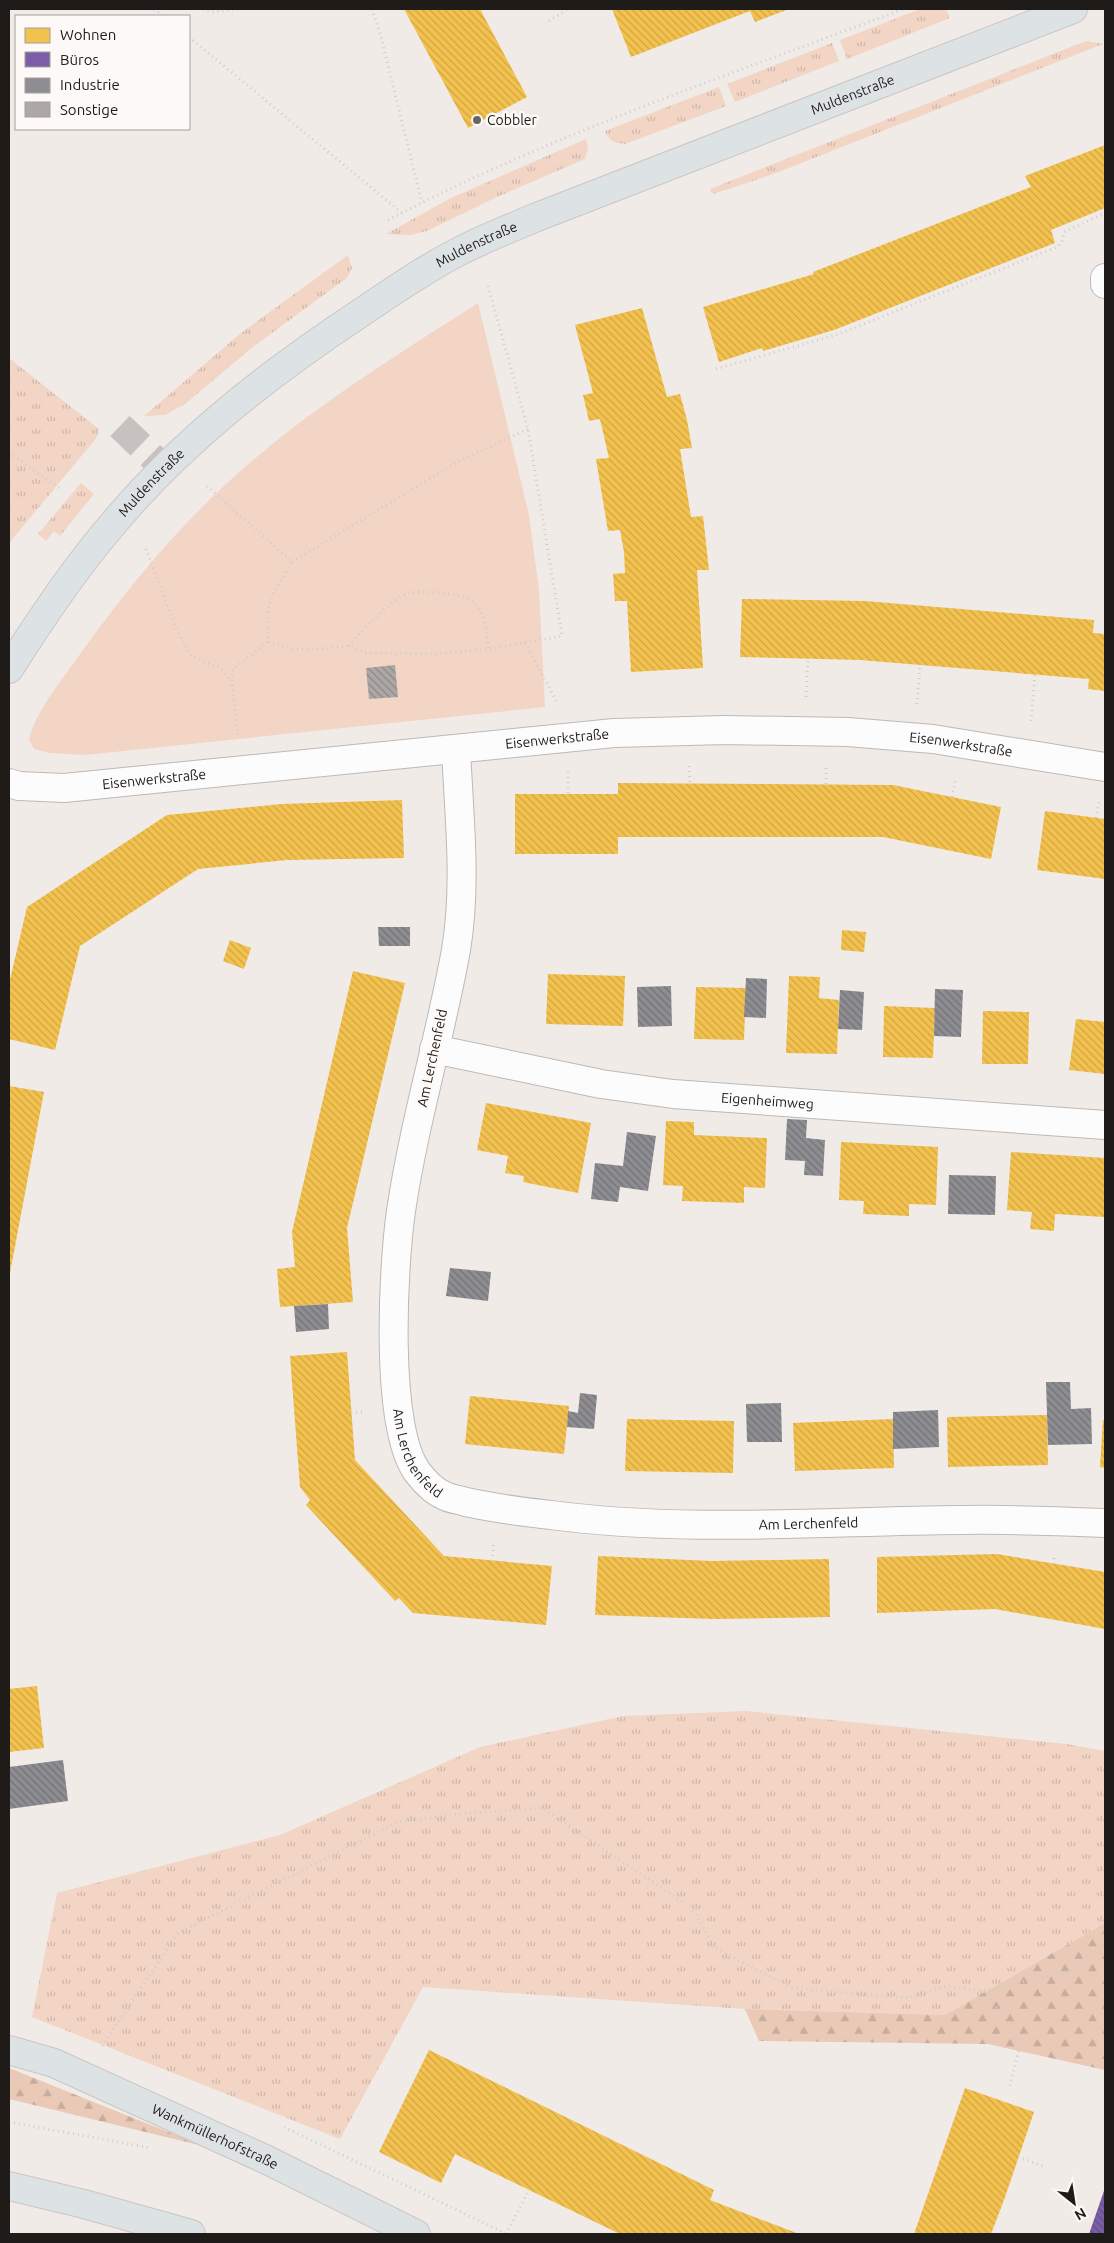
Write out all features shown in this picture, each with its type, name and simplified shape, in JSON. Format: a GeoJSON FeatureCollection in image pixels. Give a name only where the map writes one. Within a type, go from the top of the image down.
{"type":"FeatureCollection","features":[{"type":"Feature","properties":{"kind":"main road","name":"Muldenstraße"},"geometry":{"type":"LineString","coordinates":[[9,669],[56,599],[112,524],[165,469],[198,437],[240,402],[328,334],[390,293],[458,252],[537,216],[1073,9]]}},
{"type":"Feature","properties":{"kind":"main road","name":"Wankmüllerhofstraße"},"geometry":{"type":"LineString","coordinates":[[9,2050],[54,2063],[267,2160],[416,2234]]}},
{"type":"Feature","properties":{"kind":"main road"},"geometry":{"type":"LineString","coordinates":[[9,2186],[84,2204],[191,2234]]}},
{"type":"Feature","properties":{"kind":"street"},"geometry":{"type":"LineString","coordinates":[[1105,278],[1105,284]]}},
{"type":"Feature","properties":{"kind":"street","name":"Eisenwerkstraße"},"geometry":{"type":"LineString","coordinates":[[9,783],[20,786],[64,788],[614,733],[725,730],[848,732],[933,739],[1105,767]]}},
{"type":"Feature","properties":{"kind":"street","name":"Am Lerchenfeld"},"geometry":{"type":"LineString","coordinates":[[456,749],[462,862],[461,904],[456,949],[411,1152],[401,1216],[394,1341],[396,1405],[403,1441],[415,1469],[427,1483],[445,1496],[490,1508],[594,1520],[650,1523],[794,1525],[970,1520],[1105,1523]]}},
{"type":"Feature","properties":{"kind":"street","name":"Eigenheimweg"},"geometry":{"type":"LineString","coordinates":[[434,1049],[600,1084],[673,1094],[1105,1125]]}},
{"type":"Feature","properties":{"kind":"path"},"geometry":{"type":"LineString","coordinates":[[203,9],[211,12],[243,9]]}},
{"type":"Feature","properties":{"kind":"path"},"geometry":{"type":"LineString","coordinates":[[372,9],[380,33],[422,203]]}},
{"type":"Feature","properties":{"kind":"path"},"geometry":{"type":"LineString","coordinates":[[549,21],[568,9]]}},
{"type":"Feature","properties":{"kind":"path"},"geometry":{"type":"LineString","coordinates":[[388,220],[590,128],[903,9]]}},
{"type":"Feature","properties":{"kind":"path"},"geometry":{"type":"LineString","coordinates":[[190,38],[402,213]]}},
{"type":"Feature","properties":{"kind":"path"},"geometry":{"type":"LineString","coordinates":[[716,369],[778,349],[836,335],[1001,270],[1057,247],[1062,240],[1064,232],[1104,212]]}},
{"type":"Feature","properties":{"kind":"path"},"geometry":{"type":"LineString","coordinates":[[1000,265],[1001,270]]}},
{"type":"Feature","properties":{"kind":"path"},"geometry":{"type":"LineString","coordinates":[[268,642],[293,649],[349,646],[365,653],[432,654],[489,649],[562,636],[528,429],[488,286]]}},
{"type":"Feature","properties":{"kind":"path"},"geometry":{"type":"LineString","coordinates":[[891,307],[893,312]]}},
{"type":"Feature","properties":{"kind":"path"},"geometry":{"type":"LineString","coordinates":[[268,642],[266,616],[271,594],[292,562],[461,460],[528,429]]}},
{"type":"Feature","properties":{"kind":"path"},"geometry":{"type":"LineString","coordinates":[[9,454],[61,489]]}},
{"type":"Feature","properties":{"kind":"path"},"geometry":{"type":"LineString","coordinates":[[207,486],[292,562]]}},
{"type":"Feature","properties":{"kind":"path"},"geometry":{"type":"LineString","coordinates":[[146,549],[176,628],[191,656],[220,668],[232,681]]}},
{"type":"Feature","properties":{"kind":"path"},"geometry":{"type":"LineString","coordinates":[[349,646],[359,632],[409,593],[452,593],[474,603],[484,618],[489,649]]}},
{"type":"Feature","properties":{"kind":"path"},"geometry":{"type":"LineString","coordinates":[[238,738],[232,681],[234,669],[268,642]]}},
{"type":"Feature","properties":{"kind":"path"},"geometry":{"type":"LineString","coordinates":[[525,644],[559,705]]}},
{"type":"Feature","properties":{"kind":"path"},"geometry":{"type":"LineString","coordinates":[[806,698],[808,659]]}},
{"type":"Feature","properties":{"kind":"path"},"geometry":{"type":"LineString","coordinates":[[917,708],[920,665]]}},
{"type":"Feature","properties":{"kind":"path"},"geometry":{"type":"LineString","coordinates":[[1031,724],[1034,674]]}},
{"type":"Feature","properties":{"kind":"path"},"geometry":{"type":"LineString","coordinates":[[98,2053],[178,1933],[398,1822],[470,1813],[542,1808],[692,1908],[715,1948],[792,1988],[908,1998],[947,1986],[984,1991],[1071,1971],[1105,1944]]}},
{"type":"Feature","properties":{"kind":"path"},"geometry":{"type":"LineString","coordinates":[[984,1991],[1003,2016],[1019,2050],[1009,2088]]}},
{"type":"Feature","properties":{"kind":"path"},"geometry":{"type":"LineString","coordinates":[[9,2122],[155,2148]]}},
{"type":"Feature","properties":{"kind":"path"},"geometry":{"type":"LineString","coordinates":[[283,2126],[507,2234],[529,2190]]}},
{"type":"Feature","properties":{"kind":"path"},"geometry":{"type":"LineString","coordinates":[[1018,2157],[1045,2167]]}},
{"type":"Feature","properties":{"kind":"green space"},"geometry":{"type":"Polygon","coordinates":[[[920,9],[946,9],[950,18],[847,59],[840,40],[920,9]]]}},
{"type":"Feature","properties":{"kind":"green space"},"geometry":{"type":"Polygon","coordinates":[[[1086,41],[1103,44],[771,175],[713,194],[710,189],[1086,41]]]}},
{"type":"Feature","properties":{"kind":"green space"},"geometry":{"type":"Polygon","coordinates":[[[832,43],[839,61],[735,102],[727,84],[832,43]]]}},
{"type":"Feature","properties":{"kind":"green space"},"geometry":{"type":"Polygon","coordinates":[[[719,87],[726,106],[625,144],[613,141],[605,131],[719,87]]]}},
{"type":"Feature","properties":{"kind":"green space"},"geometry":{"type":"Polygon","coordinates":[[[586,139],[588,148],[585,159],[497,197],[427,231],[410,235],[386,234],[451,198],[586,139]]]}},
{"type":"Feature","properties":{"kind":"green space"},"geometry":{"type":"Polygon","coordinates":[[[348,255],[352,268],[347,278],[254,346],[185,404],[165,415],[144,416],[241,333],[348,255]]]}},
{"type":"Feature","properties":{"kind":"green space"},"geometry":{"type":"Polygon","coordinates":[[[478,303],[529,515],[539,590],[545,707],[85,755],[49,753],[34,749],[29,740],[32,729],[60,681],[139,577],[201,508],[246,466],[301,422],[359,380],[478,303]]]}},
{"type":"Feature","properties":{"kind":"green space"},"geometry":{"type":"Polygon","coordinates":[[[9,358],[99,429],[94,441],[9,543],[9,358]]]}},
{"type":"Feature","properties":{"kind":"green space"},"geometry":{"type":"Polygon","coordinates":[[[81,483],[94,494],[60,536],[54,531],[46,541],[38,534],[81,483]]]}},
{"type":"Feature","properties":{"kind":"green space"},"geometry":{"type":"Polygon","coordinates":[[[746,1711],[1067,1744],[1105,1751],[1105,1923],[945,2015],[745,2009],[423,1987],[340,2139],[32,2017],[57,1893],[280,1835],[480,1747],[623,1716],[746,1711]]]}},
{"type":"Feature","properties":{"kind":"green space"},"geometry":{"type":"Polygon","coordinates":[[[1105,1923],[1105,2070],[988,2044],[759,2041],[745,2009],[945,2015],[1105,1923]]]}},
{"type":"Feature","properties":{"kind":"green space"},"geometry":{"type":"Polygon","coordinates":[[[9,2068],[203,2146],[9,2099],[9,2068]]]}},
{"type":"Feature","properties":{"kind":"building: Wohnen"},"geometry":{"type":"Polygon","coordinates":[[[404,9],[480,9],[527,97],[468,128],[404,9]]]}},
{"type":"Feature","properties":{"kind":"building: Wohnen"},"geometry":{"type":"Polygon","coordinates":[[[612,9],[789,9],[755,22],[750,11],[631,57],[612,9]]]}},
{"type":"Feature","properties":{"kind":"building: Wohnen"},"geometry":{"type":"Polygon","coordinates":[[[1105,145],[1105,208],[1051,230],[1055,243],[834,330],[763,351],[762,348],[719,362],[703,307],[814,274],[813,272],[1031,187],[1025,176],[1105,145]]]}},
{"type":"Feature","properties":{"kind":"building: Wohnen"},"geometry":{"type":"Polygon","coordinates":[[[642,308],[667,397],[680,394],[692,448],[680,449],[691,517],[703,516],[709,570],[697,570],[703,668],[631,672],[627,601],[615,601],[613,574],[625,573],[624,552],[620,530],[608,531],[596,459],[609,458],[600,419],[589,421],[583,395],[593,393],[575,325],[642,308]]]}},
{"type":"Feature","properties":{"kind":"building: Wohnen"},"geometry":{"type":"Polygon","coordinates":[[[742,599],[865,601],[1094,620],[1093,633],[1105,634],[1105,691],[1088,689],[1089,679],[860,660],[740,657],[742,599]]]}},
{"type":"Feature","properties":{"kind":"building: Wohnen"},"geometry":{"type":"Polygon","coordinates":[[[618,783],[893,785],[1001,807],[991,859],[883,837],[618,837],[618,854],[515,854],[515,794],[618,794],[618,783]]]}},
{"type":"Feature","properties":{"kind":"building: Wohnen"},"geometry":{"type":"Polygon","coordinates":[[[402,800],[404,858],[287,860],[198,869],[80,946],[55,1050],[9,1039],[9,984],[27,907],[167,815],[282,804],[402,800]]]}},
{"type":"Feature","properties":{"kind":"building: Wohnen"},"geometry":{"type":"Polygon","coordinates":[[[1045,811],[1105,819],[1105,879],[1037,870],[1045,811]]]}},
{"type":"Feature","properties":{"kind":"building: Wohnen"},"geometry":{"type":"Polygon","coordinates":[[[842,930],[866,932],[864,952],[841,950],[842,930]]]}},
{"type":"Feature","properties":{"kind":"building: Wohnen"},"geometry":{"type":"Polygon","coordinates":[[[230,940],[251,948],[244,969],[223,961],[230,940]]]}},
{"type":"Feature","properties":{"kind":"building: Wohnen"},"geometry":{"type":"Polygon","coordinates":[[[353,971],[405,983],[347,1228],[353,1302],[280,1307],[277,1269],[295,1267],[292,1232],[353,971]]]}},
{"type":"Feature","properties":{"kind":"building: Wohnen"},"geometry":{"type":"Polygon","coordinates":[[[548,974],[625,976],[623,1026],[546,1024],[548,974]]]}},
{"type":"Feature","properties":{"kind":"building: Wohnen"},"geometry":{"type":"Polygon","coordinates":[[[789,976],[820,977],[819,998],[839,1000],[837,1054],[786,1053],[789,976]]]}},
{"type":"Feature","properties":{"kind":"building: Wohnen"},"geometry":{"type":"Polygon","coordinates":[[[696,987],[746,988],[744,1040],[694,1039],[696,987]]]}},
{"type":"Feature","properties":{"kind":"building: Wohnen"},"geometry":{"type":"Polygon","coordinates":[[[884,1006],[935,1008],[933,1058],[883,1057],[884,1006]]]}},
{"type":"Feature","properties":{"kind":"building: Wohnen"},"geometry":{"type":"Polygon","coordinates":[[[983,1011],[1029,1012],[1028,1064],[982,1064],[983,1011]]]}},
{"type":"Feature","properties":{"kind":"building: Wohnen"},"geometry":{"type":"Polygon","coordinates":[[[1076,1019],[1105,1022],[1105,1074],[1069,1070],[1076,1019]]]}},
{"type":"Feature","properties":{"kind":"building: Wohnen"},"geometry":{"type":"Polygon","coordinates":[[[9,1086],[44,1092],[10,1273],[9,1273],[9,1086]]]}},
{"type":"Feature","properties":{"kind":"building: Wohnen"},"geometry":{"type":"Polygon","coordinates":[[[486,1103],[591,1123],[578,1193],[523,1182],[524,1176],[505,1173],[508,1156],[477,1150],[486,1103]]]}},
{"type":"Feature","properties":{"kind":"building: Wohnen"},"geometry":{"type":"Polygon","coordinates":[[[666,1121],[694,1122],[694,1135],[767,1138],[765,1188],[744,1187],[744,1203],[682,1201],[683,1186],[663,1185],[666,1121]]]}},
{"type":"Feature","properties":{"kind":"building: Wohnen"},"geometry":{"type":"Polygon","coordinates":[[[841,1142],[938,1147],[936,1205],[909,1204],[909,1216],[863,1214],[864,1201],[839,1200],[841,1142]]]}},
{"type":"Feature","properties":{"kind":"building: Wohnen"},"geometry":{"type":"Polygon","coordinates":[[[1011,1152],[1105,1158],[1104,1217],[1055,1214],[1054,1231],[1030,1229],[1032,1212],[1007,1210],[1011,1152]]]}},
{"type":"Feature","properties":{"kind":"building: Wohnen"},"geometry":{"type":"Polygon","coordinates":[[[347,1352],[355,1460],[444,1556],[552,1566],[546,1625],[413,1613],[399,1598],[395,1601],[306,1505],[310,1500],[300,1487],[290,1356],[347,1352]]]}},
{"type":"Feature","properties":{"kind":"building: Wohnen"},"geometry":{"type":"Polygon","coordinates":[[[470,1396],[569,1406],[564,1454],[465,1444],[470,1396]]]}},
{"type":"Feature","properties":{"kind":"building: Wohnen"},"geometry":{"type":"Polygon","coordinates":[[[1047,1415],[1048,1465],[948,1467],[947,1417],[1047,1415]]]}},
{"type":"Feature","properties":{"kind":"building: Wohnen"},"geometry":{"type":"Polygon","coordinates":[[[627,1419],[734,1421],[733,1473],[625,1471],[627,1419]]]}},
{"type":"Feature","properties":{"kind":"building: Wohnen"},"geometry":{"type":"Polygon","coordinates":[[[893,1419],[894,1468],[795,1471],[793,1423],[893,1419]]]}},
{"type":"Feature","properties":{"kind":"building: Wohnen"},"geometry":{"type":"Polygon","coordinates":[[[1103,1420],[1105,1421],[1105,1468],[1100,1467],[1103,1420]]]}},
{"type":"Feature","properties":{"kind":"building: Wohnen"},"geometry":{"type":"Polygon","coordinates":[[[997,1554],[1105,1572],[1105,1629],[995,1609],[877,1613],[877,1557],[997,1554]]]}},
{"type":"Feature","properties":{"kind":"building: Wohnen"},"geometry":{"type":"Polygon","coordinates":[[[598,1556],[712,1561],[829,1559],[830,1617],[714,1619],[595,1615],[598,1556]]]}},
{"type":"Feature","properties":{"kind":"building: Wohnen"},"geometry":{"type":"Polygon","coordinates":[[[37,1686],[44,1748],[9,1752],[9,1689],[37,1686]]]}},
{"type":"Feature","properties":{"kind":"building: Wohnen"},"geometry":{"type":"Polygon","coordinates":[[[429,2050],[714,2190],[710,2200],[799,2234],[620,2234],[455,2154],[441,2183],[379,2152],[429,2050]]]}},
{"type":"Feature","properties":{"kind":"building: Wohnen"},"geometry":{"type":"Polygon","coordinates":[[[965,2088],[1034,2112],[1004,2200],[991,2234],[914,2234],[965,2088]]]}},
{"type":"Feature","properties":{"kind":"building: Büros"},"geometry":{"type":"Polygon","coordinates":[[[1105,2188],[1105,2234],[1089,2234],[1105,2188]]]}},
{"type":"Feature","properties":{"kind":"building: Industrie"},"geometry":{"type":"Polygon","coordinates":[[[378,927],[410,927],[410,946],[379,946],[378,927]]]}},
{"type":"Feature","properties":{"kind":"building: Industrie"},"geometry":{"type":"Polygon","coordinates":[[[746,978],[767,979],[766,1018],[744,1017],[746,978]]]}},
{"type":"Feature","properties":{"kind":"building: Industrie"},"geometry":{"type":"Polygon","coordinates":[[[671,986],[672,1026],[638,1027],[637,987],[671,986]]]}},
{"type":"Feature","properties":{"kind":"building: Industrie"},"geometry":{"type":"Polygon","coordinates":[[[935,989],[963,990],[961,1037],[934,1036],[935,989]]]}},
{"type":"Feature","properties":{"kind":"building: Industrie"},"geometry":{"type":"Polygon","coordinates":[[[840,990],[864,992],[862,1030],[838,1029],[840,990]]]}},
{"type":"Feature","properties":{"kind":"building: Industrie"},"geometry":{"type":"Polygon","coordinates":[[[787,1119],[807,1120],[806,1138],[825,1140],[823,1176],[804,1175],[805,1161],[785,1160],[787,1119]]]}},
{"type":"Feature","properties":{"kind":"building: Industrie"},"geometry":{"type":"Polygon","coordinates":[[[627,1132],[656,1136],[648,1191],[620,1187],[618,1202],[591,1199],[595,1163],[623,1166],[627,1132]]]}},
{"type":"Feature","properties":{"kind":"building: Industrie"},"geometry":{"type":"Polygon","coordinates":[[[949,1175],[996,1176],[995,1215],[948,1214],[949,1175]]]}},
{"type":"Feature","properties":{"kind":"building: Industrie"},"geometry":{"type":"Polygon","coordinates":[[[450,1268],[491,1272],[488,1301],[446,1296],[450,1268]]]}},
{"type":"Feature","properties":{"kind":"building: Industrie"},"geometry":{"type":"Polygon","coordinates":[[[328,1304],[329,1329],[296,1332],[294,1306],[328,1304]]]}},
{"type":"Feature","properties":{"kind":"building: Industrie"},"geometry":{"type":"Polygon","coordinates":[[[1046,1382],[1070,1382],[1071,1409],[1091,1408],[1092,1444],[1048,1445],[1046,1382]]]}},
{"type":"Feature","properties":{"kind":"building: Industrie"},"geometry":{"type":"Polygon","coordinates":[[[580,1393],[597,1395],[594,1429],[567,1427],[568,1411],[578,1413],[580,1393]]]}},
{"type":"Feature","properties":{"kind":"building: Industrie"},"geometry":{"type":"Polygon","coordinates":[[[781,1403],[782,1442],[747,1442],[746,1404],[781,1403]]]}},
{"type":"Feature","properties":{"kind":"building: Industrie"},"geometry":{"type":"Polygon","coordinates":[[[938,1410],[939,1447],[893,1449],[893,1412],[938,1410]]]}},
{"type":"Feature","properties":{"kind":"building: Industrie"},"geometry":{"type":"Polygon","coordinates":[[[63,1760],[68,1801],[9,1809],[9,1767],[63,1760]]]}},
{"type":"Feature","properties":{"kind":"building: Sonstige"},"geometry":{"type":"Polygon","coordinates":[[[395,665],[398,697],[369,699],[366,668],[395,665]]]}},
{"type":"Feature","properties":{"kind":"tunnel"},"geometry":{"type":"LineString","coordinates":[[120,426],[165,469]]}},
{"type":"Feature","properties":{"kind":"place","name":"Cobbler"},"geometry":{"type":"Point","coordinates":[477,120]}}]}
